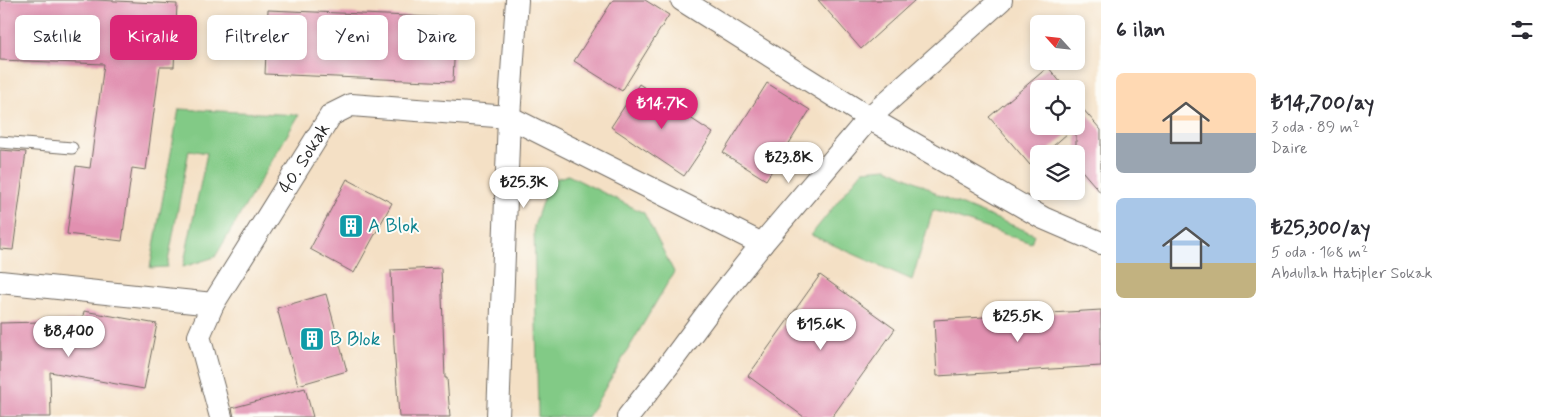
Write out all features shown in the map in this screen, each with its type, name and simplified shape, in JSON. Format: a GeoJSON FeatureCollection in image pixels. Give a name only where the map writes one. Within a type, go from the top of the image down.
{"type":"FeatureCollection","features":[{"type":"Feature","properties":{"kind":"street"},"geometry":{"type":"LineString","coordinates":[[498,417],[509,117],[518,0]]}},
{"type":"Feature","properties":{"kind":"street"},"geometry":{"type":"LineString","coordinates":[[682,0],[869,118],[1043,218],[1101,243]]}},
{"type":"Feature","properties":{"kind":"street"},"geometry":{"type":"LineString","coordinates":[[628,417],[762,244],[869,118],[1001,0]]}},
{"type":"Feature","properties":{"kind":"street","name":"40. Sokak"},"geometry":{"type":"LineString","coordinates":[[221,417],[198,336],[213,304],[331,115],[351,105],[509,117]]}},
{"type":"Feature","properties":{"kind":"street"},"geometry":{"type":"LineString","coordinates":[[509,117],[762,244]]}},
{"type":"Feature","properties":{"kind":"street"},"geometry":{"type":"LineString","coordinates":[[0,282],[213,304]]}},
{"type":"Feature","properties":{"kind":"lane"},"geometry":{"type":"LineString","coordinates":[[0,142],[72,148]]}},
{"type":"Feature","properties":{"kind":"green space"},"geometry":{"type":"Polygon","coordinates":[[[179,109],[299,115],[215,257],[183,267],[207,153],[189,150],[167,267],[150,268],[179,109]]]}},
{"type":"Feature","properties":{"kind":"green space"},"geometry":{"type":"Polygon","coordinates":[[[887,168],[927,187],[938,195],[1034,234],[1031,243],[933,210],[912,280],[811,235],[863,170],[887,168]]]}},
{"type":"Feature","properties":{"kind":"green space"},"geometry":{"type":"Polygon","coordinates":[[[568,175],[644,213],[674,272],[588,417],[538,417],[534,226],[549,181],[568,175]]]}},
{"type":"Feature","properties":{"kind":"building"},"geometry":{"type":"Polygon","coordinates":[[[0,0],[96,0],[177,4],[176,15],[110,15],[110,60],[174,60],[174,67],[160,67],[146,170],[132,168],[122,241],[67,234],[76,166],[90,168],[104,64],[0,60],[0,0]]]}},
{"type":"Feature","properties":{"kind":"building"},"geometry":{"type":"Polygon","coordinates":[[[613,0],[645,0],[669,15],[622,91],[574,61],[613,0]]]}},
{"type":"Feature","properties":{"kind":"building"},"geometry":{"type":"Polygon","coordinates":[[[818,0],[915,0],[861,49],[818,0]]]}},
{"type":"Feature","properties":{"kind":"building"},"geometry":{"type":"Polygon","coordinates":[[[268,10],[386,15],[317,15],[317,60],[388,60],[388,15],[398,16],[398,60],[454,60],[453,82],[265,74],[266,60],[307,60],[307,15],[268,15],[268,10]]]}},
{"type":"Feature","properties":{"kind":"building"},"geometry":{"type":"Polygon","coordinates":[[[1044,70],[1050,70],[1059,80],[1033,80],[1044,70]]]}},
{"type":"Feature","properties":{"kind":"building"},"geometry":{"type":"Polygon","coordinates":[[[1030,82],[1030,135],[1066,135],[1054,145],[1030,145],[1030,165],[989,117],[1030,82]]]}},
{"type":"Feature","properties":{"kind":"building"},"geometry":{"type":"Polygon","coordinates":[[[767,83],[810,110],[766,180],[723,153],[767,83]]]}},
{"type":"Feature","properties":{"kind":"building"},"geometry":{"type":"Polygon","coordinates":[[[639,84],[713,133],[684,176],[611,127],[639,84]]]}},
{"type":"Feature","properties":{"kind":"building"},"geometry":{"type":"Polygon","coordinates":[[[1085,111],[1101,130],[1101,193],[1085,174],[1085,145],[1076,145],[1076,135],[1085,135],[1085,111]]]}},
{"type":"Feature","properties":{"kind":"building"},"geometry":{"type":"Polygon","coordinates":[[[0,150],[26,152],[13,250],[0,249],[0,150]]]}},
{"type":"Feature","properties":{"kind":"building","name":"A Blok"},"geometry":{"type":"Polygon","coordinates":[[[347,179],[392,203],[354,273],[310,249],[347,179]]]}},
{"type":"Feature","properties":{"kind":"building"},"geometry":{"type":"Polygon","coordinates":[[[441,268],[445,378],[447,378],[450,417],[399,417],[391,270],[441,268]]]}},
{"type":"Feature","properties":{"kind":"building"},"geometry":{"type":"Polygon","coordinates":[[[820,275],[895,329],[832,417],[804,417],[748,376],[820,275]]]}},
{"type":"Feature","properties":{"kind":"building","name":"B Blok"},"geometry":{"type":"Polygon","coordinates":[[[326,294],[347,371],[298,385],[277,308],[326,294]]]}},
{"type":"Feature","properties":{"kind":"building"},"geometry":{"type":"Polygon","coordinates":[[[1101,310],[1101,366],[937,376],[934,320],[1101,310]]]}},
{"type":"Feature","properties":{"kind":"building"},"geometry":{"type":"Polygon","coordinates":[[[84,311],[157,324],[144,389],[50,372],[51,417],[0,417],[0,323],[82,321],[84,311]]]}},
{"type":"Feature","properties":{"kind":"building"},"geometry":{"type":"Polygon","coordinates":[[[305,388],[313,417],[234,417],[232,408],[305,388]]]}},
{"type":"Feature","properties":{"kind":"place","name":"A Blok"},"geometry":{"type":"Point","coordinates":[351,226]}},
{"type":"Feature","properties":{"kind":"place","name":"B Blok"},"geometry":{"type":"Point","coordinates":[312,339]}}]}
